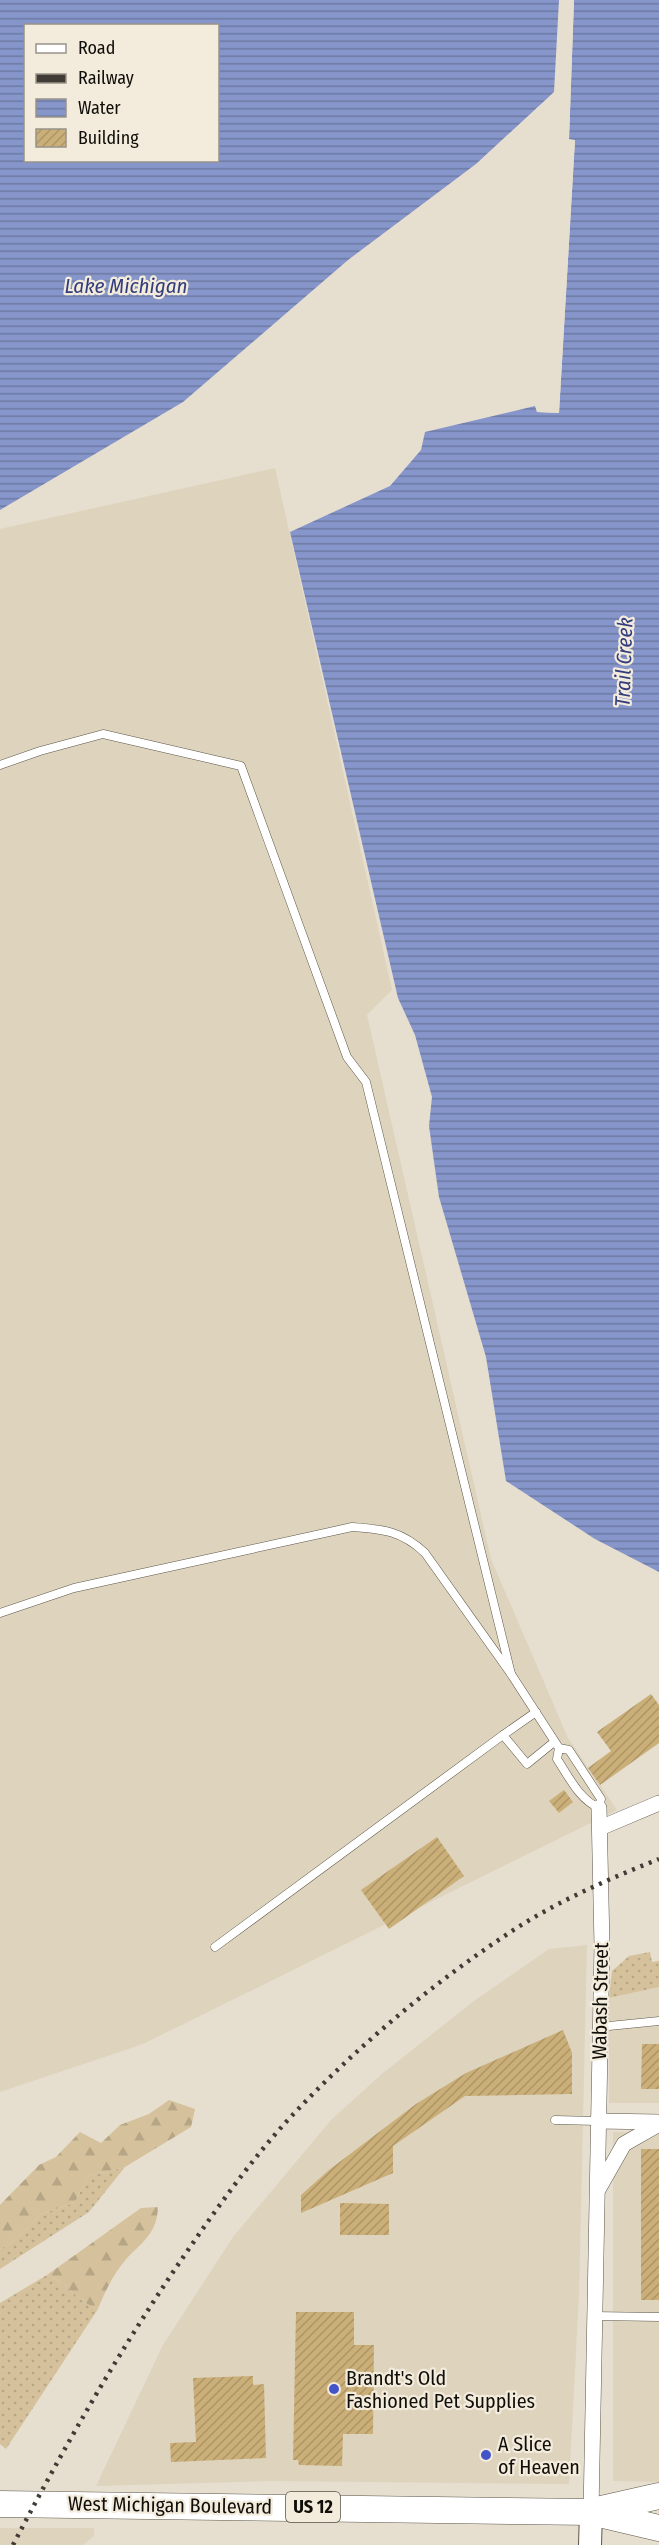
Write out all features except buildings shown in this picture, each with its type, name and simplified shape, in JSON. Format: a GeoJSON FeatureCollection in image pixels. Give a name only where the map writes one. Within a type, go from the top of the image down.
{"type":"FeatureCollection","features":[{"type":"Feature","properties":{"kind":"main road","name":"West Michigan Boulevard"},"geometry":{"type":"LineString","coordinates":[[591,2512],[659,2496]]}},
{"type":"Feature","properties":{"kind":"main road","name":"West Michigan Boulevard"},"geometry":{"type":"LineString","coordinates":[[0,2504],[591,2512],[659,2528]]}},
{"type":"Feature","properties":{"kind":"street"},"geometry":{"type":"LineString","coordinates":[[600,1828],[659,1803]]}},
{"type":"Feature","properties":{"kind":"street","name":"Wabash Street"},"geometry":{"type":"LineString","coordinates":[[591,2545],[599,2027],[599,1808]]}},
{"type":"Feature","properties":{"kind":"street"},"geometry":{"type":"LineString","coordinates":[[597,2121],[659,2123]]}},
{"type":"Feature","properties":{"kind":"street","name":"Wabash Street"},"geometry":{"type":"LineString","coordinates":[[596,2194],[624,2144],[659,2123]]}},
{"type":"Feature","properties":{"kind":"lane"},"geometry":{"type":"LineString","coordinates":[[0,765],[40,750],[103,734],[241,766],[347,1057],[366,1082],[511,1674]]}},
{"type":"Feature","properties":{"kind":"lane"},"geometry":{"type":"LineString","coordinates":[[0,1613],[74,1588],[352,1527],[381,1529],[409,1538],[425,1553],[536,1712],[557,1745],[557,1759],[575,1786],[587,1803],[599,1808],[601,1799],[569,1750],[557,1745]]}},
{"type":"Feature","properties":{"kind":"lane"},"geometry":{"type":"LineString","coordinates":[[215,1947],[536,1712]]}},
{"type":"Feature","properties":{"kind":"lane"},"geometry":{"type":"LineString","coordinates":[[503,1735],[527,1764],[557,1745]]}},
{"type":"Feature","properties":{"kind":"lane"},"geometry":{"type":"LineString","coordinates":[[599,2027],[659,2021]]}},
{"type":"Feature","properties":{"kind":"lane"},"geometry":{"type":"LineString","coordinates":[[555,2120],[597,2121]]}},
{"type":"Feature","properties":{"kind":"lane"},"geometry":{"type":"LineString","coordinates":[[594,2316],[659,2317]]}},
{"type":"Feature","properties":{"kind":"shaded area"},"geometry":{"type":"Polygon","coordinates":[[[275,468],[392,990],[367,1015],[491,1559],[568,1738],[617,1810],[143,2044],[0,2092],[0,529],[275,468]]]}},
{"type":"Feature","properties":{"kind":"shaded area"},"geometry":{"type":"Polygon","coordinates":[[[587,1945],[579,2295],[569,2484],[270,2481],[96,2486],[163,2345],[233,2237],[331,2120],[383,2073],[474,2001],[549,1949],[587,1945]]]}},
{"type":"Feature","properties":{"kind":"shaded area"},"geometry":{"type":"Polygon","coordinates":[[[659,1987],[659,2103],[609,2103],[609,1998],[659,1987]]]}},
{"type":"Feature","properties":{"kind":"shaded area"},"geometry":{"type":"Polygon","coordinates":[[[613,2132],[659,2133],[659,2482],[613,2481],[613,2132]]]}},
{"type":"Feature","properties":{"kind":"shaded area"},"geometry":{"type":"Polygon","coordinates":[[[0,2528],[94,2528],[94,2536],[83,2545],[0,2545],[0,2528]]]}},
{"type":"Feature","properties":{"kind":"green space"},"geometry":{"type":"Polygon","coordinates":[[[650,1952],[652,1962],[659,1961],[659,1987],[609,1998],[612,1971],[629,1956],[650,1952]]]}},
{"type":"Feature","properties":{"kind":"green space"},"geometry":{"type":"Polygon","coordinates":[[[169,2100],[195,2109],[191,2127],[125,2167],[89,2176],[74,2203],[41,2214],[14,2241],[0,2249],[0,2205],[39,2165],[56,2157],[80,2132],[101,2143],[120,2125],[149,2114],[169,2100]]]}},
{"type":"Feature","properties":{"kind":"green space"},"geometry":{"type":"Polygon","coordinates":[[[125,2167],[89,2212],[0,2269],[0,2249],[14,2241],[41,2214],[74,2203],[89,2176],[125,2167]]]}},
{"type":"Feature","properties":{"kind":"green space"},"geometry":{"type":"Polygon","coordinates":[[[158,2207],[153,2229],[119,2268],[98,2309],[83,2301],[55,2278],[47,2275],[141,2208],[158,2207]]]}},
{"type":"Feature","properties":{"kind":"green space"},"geometry":{"type":"Polygon","coordinates":[[[47,2275],[55,2278],[90,2306],[98,2309],[6,2449],[0,2444],[0,2303],[47,2275]]]}},
{"type":"Feature","properties":{"kind":"water","name":"Lake Michigan"},"geometry":{"type":"Polygon","coordinates":[[[0,0],[559,0],[554,92],[476,164],[348,260],[183,402],[0,510],[0,0]]]}},
{"type":"Feature","properties":{"kind":"water","name":"Trail Creek"},"geometry":{"type":"Polygon","coordinates":[[[574,0],[659,0],[659,1572],[595,1539],[506,1481],[486,1357],[439,1197],[429,1126],[432,1097],[415,1035],[398,998],[290,532],[390,486],[421,450],[425,432],[535,406],[537,412],[559,413],[575,140],[569,140],[574,0]]]}},
{"type":"Feature","properties":{"kind":"pier"},"geometry":{"type":"Polygon","coordinates":[[[571,0],[574,0],[569,139],[575,140],[559,413],[537,412],[535,403],[539,409],[556,410],[572,143],[566,140],[571,0]]]}},
{"type":"Feature","properties":{"kind":"railway"},"geometry":{"type":"LineString","coordinates":[[13,2545],[74,2433],[139,2324],[222,2203],[259,2153],[286,2122],[336,2071],[389,2023],[474,1957],[521,1925],[559,1903],[659,1859]]}},
{"type":"Feature","properties":{"kind":"place","name":"Brandt's Old Fashioned Pet Supplies"},"geometry":{"type":"Point","coordinates":[334,2389]}},
{"type":"Feature","properties":{"kind":"place","name":"A Slice of Heaven"},"geometry":{"type":"Point","coordinates":[486,2455]}}]}
